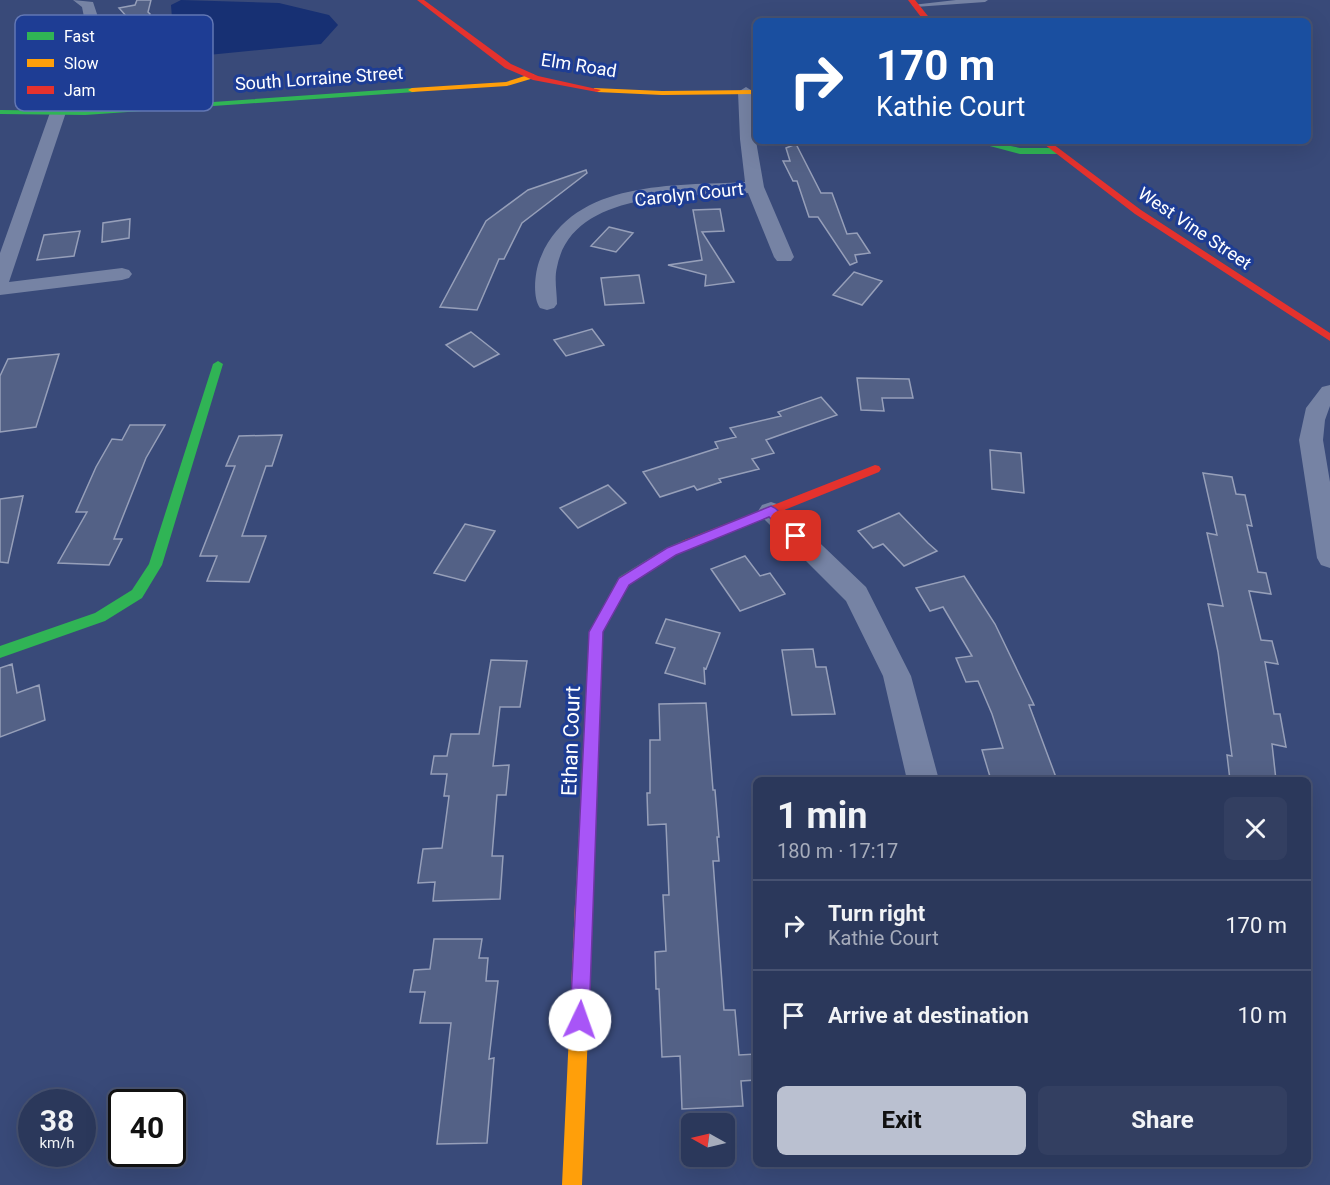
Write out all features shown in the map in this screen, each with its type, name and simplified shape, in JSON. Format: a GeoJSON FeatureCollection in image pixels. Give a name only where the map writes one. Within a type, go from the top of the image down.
{"type":"FeatureCollection","features":[{"type":"Feature","properties":{"kind":"street"},"geometry":{"type":"LineString","coordinates":[[80,0],[88,5],[91,15]]}},
{"type":"Feature","properties":{"kind":"street","name":"Elm Road"},"geometry":{"type":"LineString","coordinates":[[420,0],[445,15],[505,64],[531,76],[559,84],[607,90],[751,92]]}},
{"type":"Feature","properties":{"kind":"street"},"geometry":{"type":"LineString","coordinates":[[913,2],[926,18]]}},
{"type":"Feature","properties":{"kind":"street","name":"South Lorraine Street"},"geometry":{"type":"LineString","coordinates":[[213,104],[507,84],[531,76]]}},
{"type":"Feature","properties":{"kind":"street"},"geometry":{"type":"LineString","coordinates":[[751,92],[748,139],[756,187],[784,257]]}},
{"type":"Feature","properties":{"kind":"street"},"geometry":{"type":"LineString","coordinates":[[0,281],[58,111]]}},
{"type":"Feature","properties":{"kind":"street","name":"South Lorraine Street"},"geometry":{"type":"LineString","coordinates":[[0,112],[57,114],[102,111]]}},
{"type":"Feature","properties":{"kind":"street"},"geometry":{"type":"LineString","coordinates":[[988,144],[1020,151],[1057,151]]}},
{"type":"Feature","properties":{"kind":"street","name":"West Vine Street"},"geometry":{"type":"LineString","coordinates":[[1048,144],[1148,219],[1330,339]]}},
{"type":"Feature","properties":{"kind":"street","name":"Carolyn Court"},"geometry":{"type":"LineString","coordinates":[[547,304],[547,265],[555,245],[582,215],[610,204],[654,193],[756,187]]}},
{"type":"Feature","properties":{"kind":"street"},"geometry":{"type":"LineString","coordinates":[[0,289],[122,274]]}},
{"type":"Feature","properties":{"kind":"street"},"geometry":{"type":"LineString","coordinates":[[0,652],[100,616],[137,594],[155,565],[218,364]]}},
{"type":"Feature","properties":{"kind":"street"},"geometry":{"type":"LineString","coordinates":[[1330,392],[1316,411],[1312,424],[1313,459],[1327,522],[1330,558]]}},
{"type":"Feature","properties":{"kind":"street","name":"Ethan Court"},"geometry":{"type":"LineString","coordinates":[[572,1185],[596,632],[624,581],[671,551],[875,469]]}},
{"type":"Feature","properties":{"kind":"street"},"geometry":{"type":"LineString","coordinates":[[771,511],[856,594],[897,676],[922,777]]}},
{"type":"Feature","properties":{"kind":"lane"},"geometry":{"type":"LineString","coordinates":[[913,2],[985,0]]}},
{"type":"Feature","properties":{"kind":"water"},"geometry":{"type":"Polygon","coordinates":[[[181,0],[279,3],[329,15],[338,25],[321,44],[213,55],[213,15],[172,15],[171,5],[181,0]]]}},
{"type":"Feature","properties":{"kind":"building"},"geometry":{"type":"Polygon","coordinates":[[[137,0],[151,0],[148,12],[150,15],[125,15],[119,8],[135,5],[137,0]]]}},
{"type":"Feature","properties":{"kind":"building"},"geometry":{"type":"Polygon","coordinates":[[[796,144],[821,193],[832,193],[847,234],[857,233],[870,253],[855,255],[857,262],[850,265],[818,217],[809,217],[797,181],[793,181],[783,161],[790,161],[786,148],[796,144]]]}},
{"type":"Feature","properties":{"kind":"building"},"geometry":{"type":"Polygon","coordinates":[[[586,170],[587,173],[522,223],[504,259],[499,259],[477,310],[440,307],[486,221],[528,190],[586,170]]]}},
{"type":"Feature","properties":{"kind":"building"},"geometry":{"type":"Polygon","coordinates":[[[720,209],[724,231],[702,232],[734,282],[705,286],[706,275],[668,265],[702,260],[693,210],[720,209]]]}},
{"type":"Feature","properties":{"kind":"building"},"geometry":{"type":"Polygon","coordinates":[[[130,219],[129,238],[102,242],[103,223],[130,219]]]}},
{"type":"Feature","properties":{"kind":"building"},"geometry":{"type":"Polygon","coordinates":[[[609,227],[633,233],[616,252],[591,246],[609,227]]]}},
{"type":"Feature","properties":{"kind":"building"},"geometry":{"type":"Polygon","coordinates":[[[80,231],[74,256],[37,260],[44,235],[80,231]]]}},
{"type":"Feature","properties":{"kind":"building"},"geometry":{"type":"Polygon","coordinates":[[[854,272],[882,281],[862,305],[833,295],[854,272]]]}},
{"type":"Feature","properties":{"kind":"building"},"geometry":{"type":"Polygon","coordinates":[[[639,275],[644,303],[605,305],[601,278],[639,275]]]}},
{"type":"Feature","properties":{"kind":"building"},"geometry":{"type":"Polygon","coordinates":[[[592,329],[604,345],[566,356],[554,340],[592,329]]]}},
{"type":"Feature","properties":{"kind":"building"},"geometry":{"type":"Polygon","coordinates":[[[471,332],[499,354],[474,367],[446,345],[471,332]]]}},
{"type":"Feature","properties":{"kind":"building"},"geometry":{"type":"Polygon","coordinates":[[[59,354],[36,427],[0,432],[0,376],[8,359],[59,354]]]}},
{"type":"Feature","properties":{"kind":"building"},"geometry":{"type":"Polygon","coordinates":[[[857,378],[909,379],[913,398],[882,398],[884,411],[861,410],[857,378]]]}},
{"type":"Feature","properties":{"kind":"building"},"geometry":{"type":"Polygon","coordinates":[[[821,397],[837,415],[766,440],[774,453],[752,459],[759,469],[719,479],[721,482],[697,490],[694,486],[660,497],[643,472],[718,448],[715,442],[736,437],[730,428],[781,416],[778,412],[821,397]]]}},
{"type":"Feature","properties":{"kind":"building"},"geometry":{"type":"Polygon","coordinates":[[[130,425],[165,425],[146,458],[114,539],[122,539],[109,565],[58,563],[87,512],[76,512],[96,467],[112,439],[122,440],[130,425]]]}},
{"type":"Feature","properties":{"kind":"building"},"geometry":{"type":"Polygon","coordinates":[[[282,435],[272,466],[266,466],[242,536],[266,536],[249,582],[207,581],[217,556],[200,556],[235,466],[226,466],[239,436],[282,435]]]}},
{"type":"Feature","properties":{"kind":"building"},"geometry":{"type":"Polygon","coordinates":[[[990,450],[1021,453],[1024,493],[992,489],[990,450]]]}},
{"type":"Feature","properties":{"kind":"building"},"geometry":{"type":"Polygon","coordinates":[[[1203,473],[1232,477],[1236,494],[1245,495],[1252,526],[1247,525],[1258,572],[1266,573],[1271,594],[1249,591],[1261,640],[1272,641],[1278,664],[1265,662],[1274,714],[1280,714],[1286,747],[1272,744],[1276,777],[1230,777],[1227,755],[1232,756],[1218,652],[1208,604],[1223,606],[1207,533],[1217,535],[1203,473]]]}},
{"type":"Feature","properties":{"kind":"building"},"geometry":{"type":"Polygon","coordinates":[[[608,485],[626,503],[578,528],[560,508],[608,485]]]}},
{"type":"Feature","properties":{"kind":"building"},"geometry":{"type":"Polygon","coordinates":[[[23,496],[8,563],[0,562],[0,499],[23,496]]]}},
{"type":"Feature","properties":{"kind":"building"},"geometry":{"type":"Polygon","coordinates":[[[899,513],[937,551],[904,566],[883,544],[873,548],[858,531],[899,513]]]}},
{"type":"Feature","properties":{"kind":"building"},"geometry":{"type":"Polygon","coordinates":[[[465,524],[495,531],[465,581],[434,573],[465,524]]]}},
{"type":"Feature","properties":{"kind":"building"},"geometry":{"type":"Polygon","coordinates":[[[745,556],[760,576],[770,573],[785,594],[740,611],[711,569],[745,556]]]}},
{"type":"Feature","properties":{"kind":"building"},"geometry":{"type":"Polygon","coordinates":[[[964,576],[995,624],[1034,705],[1029,705],[1056,777],[990,777],[982,750],[1003,748],[978,681],[966,682],[956,658],[972,656],[943,607],[930,611],[916,588],[964,576]]]}},
{"type":"Feature","properties":{"kind":"building"},"geometry":{"type":"Polygon","coordinates":[[[666,619],[720,633],[706,669],[704,668],[705,684],[665,673],[675,648],[656,643],[666,619]]]}},
{"type":"Feature","properties":{"kind":"building"},"geometry":{"type":"Polygon","coordinates":[[[813,649],[816,667],[826,667],[835,714],[792,715],[782,650],[813,649]]]}},
{"type":"Feature","properties":{"kind":"building"},"geometry":{"type":"Polygon","coordinates":[[[491,660],[527,661],[520,707],[500,707],[493,766],[509,765],[506,795],[497,795],[492,856],[503,856],[500,899],[433,901],[435,882],[418,883],[423,849],[442,848],[449,796],[444,796],[447,774],[431,774],[434,756],[447,756],[451,734],[479,734],[491,660]]]}},
{"type":"Feature","properties":{"kind":"building"},"geometry":{"type":"Polygon","coordinates":[[[12,664],[17,693],[39,685],[45,720],[0,737],[0,668],[12,664]]]}},
{"type":"Feature","properties":{"kind":"building"},"geometry":{"type":"Polygon","coordinates":[[[706,703],[719,837],[717,837],[719,861],[713,861],[724,1010],[735,1010],[739,1055],[753,1054],[753,1080],[741,1081],[743,1106],[682,1109],[680,1056],[662,1057],[655,952],[666,951],[663,895],[669,895],[666,824],[648,825],[647,793],[650,793],[650,740],[660,740],[659,704],[706,703]]]}},
{"type":"Feature","properties":{"kind":"building"},"geometry":{"type":"Polygon","coordinates":[[[434,939],[482,939],[479,958],[488,958],[486,981],[498,981],[489,1059],[494,1058],[487,1143],[437,1144],[451,1023],[420,1023],[425,992],[410,992],[414,970],[430,969],[434,939]]]}},
{"type":"Feature","properties":{"kind":"traffic: fast"},"geometry":{"type":"LineString","coordinates":[[213,104],[412,90]]}},
{"type":"Feature","properties":{"kind":"traffic: fast"},"geometry":{"type":"LineString","coordinates":[[0,112],[113,111]]}},
{"type":"Feature","properties":{"kind":"traffic: fast"},"geometry":{"type":"LineString","coordinates":[[988,144],[1020,151],[1057,151]]}},
{"type":"Feature","properties":{"kind":"traffic: fast"},"geometry":{"type":"LineString","coordinates":[[0,652],[100,617],[137,594],[155,565],[218,364]]}},
{"type":"Feature","properties":{"kind":"traffic: fast"},"geometry":{"type":"LineString","coordinates":[[584,904],[596,632],[624,581],[671,551],[687,544]]}},
{"type":"Feature","properties":{"kind":"traffic: slow"},"geometry":{"type":"LineString","coordinates":[[412,90],[507,84],[531,76]]}},
{"type":"Feature","properties":{"kind":"traffic: slow"},"geometry":{"type":"LineString","coordinates":[[597,90],[662,93],[753,92]]}},
{"type":"Feature","properties":{"kind":"traffic: slow"},"geometry":{"type":"LineString","coordinates":[[572,1185],[584,904]]}},
{"type":"Feature","properties":{"kind":"traffic: jam"},"geometry":{"type":"LineString","coordinates":[[420,0],[508,66],[536,78],[597,90]]}},
{"type":"Feature","properties":{"kind":"traffic: jam"},"geometry":{"type":"LineString","coordinates":[[911,0],[926,18]]}},
{"type":"Feature","properties":{"kind":"traffic: jam"},"geometry":{"type":"LineString","coordinates":[[1048,144],[1138,212],[1330,338]]}},
{"type":"Feature","properties":{"kind":"traffic: jam"},"geometry":{"type":"LineString","coordinates":[[687,544],[875,469]]}},
{"type":"Feature","properties":{"kind":"route"},"geometry":{"type":"LineString","coordinates":[[580,1020],[596,632],[624,581],[671,551],[771,511],[796,536]]}}]}
